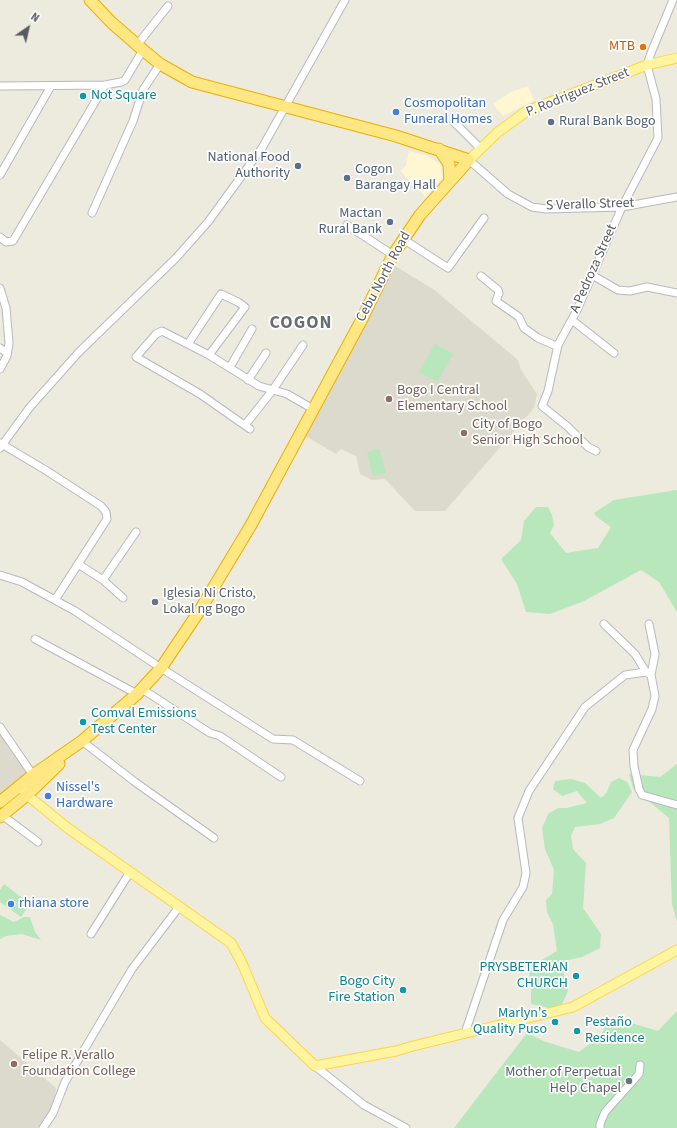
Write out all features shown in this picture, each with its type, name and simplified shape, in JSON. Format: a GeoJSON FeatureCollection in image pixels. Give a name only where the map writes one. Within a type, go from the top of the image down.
{"type":"FeatureCollection","features":[{"type":"Feature","properties":{"kind":"highway"},"geometry":{"type":"LineString","coordinates":[[90,0],[112,23],[160,64],[181,77],[201,86],[439,149],[470,160]]}},
{"type":"Feature","properties":{"kind":"highway"},"geometry":{"type":"LineString","coordinates":[[439,149],[449,164],[450,180]]}},
{"type":"Feature","properties":{"kind":"highway","name":"Cebu North Road"},"geometry":{"type":"LineString","coordinates":[[1,816],[27,795],[79,744],[139,692],[161,668],[200,610],[251,526],[314,409],[393,256],[420,215],[450,180],[470,160]]}},
{"type":"Feature","properties":{"kind":"highway","name":"Cebu North Road"},"geometry":{"type":"LineString","coordinates":[[0,802],[33,775],[79,744]]}},
{"type":"Feature","properties":{"kind":"highway"},"geometry":{"type":"LineString","coordinates":[[9,794],[16,804]]}},
{"type":"Feature","properties":{"kind":"main road","name":"P. Rodriguez Street"},"geometry":{"type":"LineString","coordinates":[[470,160],[498,132],[527,112],[647,65],[677,58]]}},
{"type":"Feature","properties":{"kind":"main road"},"geometry":{"type":"LineString","coordinates":[[20,785],[27,795],[69,829],[231,943],[242,963],[265,1018],[316,1066],[396,1051],[574,1007],[677,950]]}},
{"type":"Feature","properties":{"kind":"street"},"geometry":{"type":"LineString","coordinates":[[55,600],[107,518],[106,512],[101,506],[61,480],[1,445],[30,407],[79,352],[176,258],[208,222],[262,148],[286,108],[345,0]]}},
{"type":"Feature","properties":{"kind":"street"},"geometry":{"type":"LineString","coordinates":[[647,65],[673,0]]}},
{"type":"Feature","properties":{"kind":"street"},"geometry":{"type":"LineString","coordinates":[[0,87],[105,85],[121,82],[125,80],[140,47],[168,6]]}},
{"type":"Feature","properties":{"kind":"street"},"geometry":{"type":"LineString","coordinates":[[92,213],[133,121],[144,90],[160,64]]}},
{"type":"Feature","properties":{"kind":"street","name":"A Pedroza Street"},"geometry":{"type":"LineString","coordinates":[[596,451],[588,447],[568,427],[542,406],[548,391],[558,345],[572,320],[622,207],[658,138],[656,99],[647,65]]}},
{"type":"Feature","properties":{"kind":"street"},"geometry":{"type":"LineString","coordinates":[[0,237],[6,242],[13,241],[105,85]]}},
{"type":"Feature","properties":{"kind":"street"},"geometry":{"type":"LineString","coordinates":[[0,175],[51,86]]}},
{"type":"Feature","properties":{"kind":"street"},"geometry":{"type":"LineString","coordinates":[[454,122],[481,149]]}},
{"type":"Feature","properties":{"kind":"street","name":"S Verallo Street"},"geometry":{"type":"LineString","coordinates":[[470,160],[508,194],[532,207],[622,207],[677,197]]}},
{"type":"Feature","properties":{"kind":"street"},"geometry":{"type":"LineString","coordinates":[[404,239],[448,268],[484,218]]}},
{"type":"Feature","properties":{"kind":"street"},"geometry":{"type":"LineString","coordinates":[[347,225],[393,256]]}},
{"type":"Feature","properties":{"kind":"street"},"geometry":{"type":"LineString","coordinates":[[592,275],[618,290],[630,291],[647,287],[677,294]]}},
{"type":"Feature","properties":{"kind":"street"},"geometry":{"type":"LineString","coordinates":[[481,276],[498,290],[499,293],[496,301],[520,317],[524,328],[538,338],[554,345],[558,345]]}},
{"type":"Feature","properties":{"kind":"street"},"geometry":{"type":"LineString","coordinates":[[0,288],[6,308],[8,325],[7,353],[0,369]]}},
{"type":"Feature","properties":{"kind":"street"},"geometry":{"type":"LineString","coordinates":[[188,344],[221,294],[245,307],[209,355]]}},
{"type":"Feature","properties":{"kind":"street"},"geometry":{"type":"LineString","coordinates":[[0,320],[8,325]]}},
{"type":"Feature","properties":{"kind":"street"},"geometry":{"type":"LineString","coordinates":[[572,320],[614,353]]}},
{"type":"Feature","properties":{"kind":"street"},"geometry":{"type":"LineString","coordinates":[[230,367],[252,330]]}},
{"type":"Feature","properties":{"kind":"street"},"geometry":{"type":"LineString","coordinates":[[302,345],[272,391],[247,427],[194,390],[136,357],[156,334],[162,331],[209,355],[230,367],[248,380],[272,391],[287,394],[314,409]]}},
{"type":"Feature","properties":{"kind":"street"},"geometry":{"type":"LineString","coordinates":[[0,348],[7,353]]}},
{"type":"Feature","properties":{"kind":"street"},"geometry":{"type":"LineString","coordinates":[[248,380],[266,353]]}},
{"type":"Feature","properties":{"kind":"street"},"geometry":{"type":"LineString","coordinates":[[103,580],[136,532]]}},
{"type":"Feature","properties":{"kind":"street"},"geometry":{"type":"LineString","coordinates":[[78,564],[103,580],[122,598]]}},
{"type":"Feature","properties":{"kind":"street"},"geometry":{"type":"LineString","coordinates":[[0,575],[22,582],[55,600],[273,739],[293,740],[360,781]]}},
{"type":"Feature","properties":{"kind":"street"},"geometry":{"type":"LineString","coordinates":[[604,624],[635,654],[648,673],[655,696],[652,709],[634,750],[634,766],[642,795],[677,805]]}},
{"type":"Feature","properties":{"kind":"street"},"geometry":{"type":"LineString","coordinates":[[648,673],[655,654],[650,624]]}},
{"type":"Feature","properties":{"kind":"street"},"geometry":{"type":"LineString","coordinates":[[35,639],[139,692],[210,732],[220,736],[281,778]]}},
{"type":"Feature","properties":{"kind":"street"},"geometry":{"type":"LineString","coordinates":[[464,1033],[503,920],[523,887],[526,873],[518,818],[529,791],[585,707],[625,675],[648,673]]}},
{"type":"Feature","properties":{"kind":"street"},"geometry":{"type":"LineString","coordinates":[[0,727],[33,775]]}},
{"type":"Feature","properties":{"kind":"street"},"geometry":{"type":"LineString","coordinates":[[79,744],[214,838]]}},
{"type":"Feature","properties":{"kind":"street"},"geometry":{"type":"LineString","coordinates":[[1,816],[38,842]]}},
{"type":"Feature","properties":{"kind":"street"},"geometry":{"type":"LineString","coordinates":[[91,934],[130,872]]}},
{"type":"Feature","properties":{"kind":"street"},"geometry":{"type":"LineString","coordinates":[[44,1128],[53,1113],[65,1082],[132,969],[179,907]]}},
{"type":"Feature","properties":{"kind":"street"},"geometry":{"type":"LineString","coordinates":[[600,1128],[605,1112],[639,1074],[640,1065]]}},
{"type":"Feature","properties":{"kind":"street"},"geometry":{"type":"LineString","coordinates":[[316,1066],[364,1105],[406,1128]]}},
{"type":"Feature","properties":{"kind":"shaded area"},"geometry":{"type":"Polygon","coordinates":[[[528,86],[534,100],[503,116],[493,104],[511,92],[528,86]]]}},
{"type":"Feature","properties":{"kind":"shaded area"},"geometry":{"type":"Polygon","coordinates":[[[409,151],[428,156],[441,165],[442,178],[426,197],[400,171],[406,166],[409,151]]]}},
{"type":"Feature","properties":{"kind":"shaded area","name":"Bogo I Central Elementary School"},"geometry":{"type":"Polygon","coordinates":[[[395,266],[433,289],[518,360],[521,370],[537,394],[534,408],[445,511],[415,511],[385,479],[372,480],[360,474],[356,456],[341,449],[336,454],[304,435],[395,266]]]}},
{"type":"Feature","properties":{"kind":"shaded area"},"geometry":{"type":"Polygon","coordinates":[[[0,732],[30,775],[0,799],[0,732]]]}},
{"type":"Feature","properties":{"kind":"shaded area","name":"Felipe R. Verallo Foundation College"},"geometry":{"type":"Polygon","coordinates":[[[0,1040],[56,1088],[52,1115],[46,1128],[0,1128],[0,1040]]]}},
{"type":"Feature","properties":{"kind":"green space"},"geometry":{"type":"Polygon","coordinates":[[[435,344],[453,354],[437,382],[419,372],[435,344]]]}},
{"type":"Feature","properties":{"kind":"green space"},"geometry":{"type":"Polygon","coordinates":[[[379,449],[386,473],[373,476],[367,452],[379,449]]]}},
{"type":"Feature","properties":{"kind":"green space"},"geometry":{"type":"Polygon","coordinates":[[[677,490],[677,612],[659,582],[641,570],[584,601],[550,614],[526,612],[517,584],[501,559],[521,540],[524,521],[536,507],[548,507],[552,515],[554,525],[550,533],[566,553],[598,548],[611,527],[594,513],[614,500],[677,490]]]}},
{"type":"Feature","properties":{"kind":"green space"},"geometry":{"type":"Polygon","coordinates":[[[677,764],[677,922],[672,904],[669,818],[633,788],[629,774],[660,777],[677,764]]]}},
{"type":"Feature","properties":{"kind":"green space"},"geometry":{"type":"Polygon","coordinates":[[[619,778],[627,782],[632,792],[614,818],[600,824],[575,827],[571,836],[573,849],[586,863],[583,908],[601,934],[600,948],[582,957],[564,961],[564,974],[568,991],[562,1004],[550,1008],[531,1004],[531,984],[529,972],[540,961],[557,951],[553,924],[547,912],[546,900],[552,894],[554,870],[545,849],[542,828],[548,814],[558,808],[567,808],[587,803],[577,791],[562,796],[553,789],[555,781],[571,779],[585,783],[601,798],[607,792],[611,782],[619,778]]]}},
{"type":"Feature","properties":{"kind":"green space"},"geometry":{"type":"Polygon","coordinates":[[[4,884],[30,904],[21,917],[0,902],[0,890],[4,884]]]}},
{"type":"Feature","properties":{"kind":"green space"},"geometry":{"type":"Polygon","coordinates":[[[0,915],[14,922],[24,917],[30,917],[35,932],[41,940],[22,934],[6,936],[0,939],[0,915]]]}},
{"type":"Feature","properties":{"kind":"green space"},"geometry":{"type":"Polygon","coordinates":[[[677,1011],[677,1128],[454,1128],[527,1033],[543,1041],[579,1052],[601,1035],[611,1017],[658,1031],[677,1011]]]}},
{"type":"Feature","properties":{"kind":"place","name":"MTB"},"geometry":{"type":"Point","coordinates":[643,47]}},
{"type":"Feature","properties":{"kind":"place","name":"Not Square"},"geometry":{"type":"Point","coordinates":[83,96]}},
{"type":"Feature","properties":{"kind":"place","name":"Cosmopolitan Funeral Homes"},"geometry":{"type":"Point","coordinates":[396,112]}},
{"type":"Feature","properties":{"kind":"place","name":"Rural Bank Bogo"},"geometry":{"type":"Point","coordinates":[551,122]}},
{"type":"Feature","properties":{"kind":"place","name":"National Food Authority"},"geometry":{"type":"Point","coordinates":[298,166]}},
{"type":"Feature","properties":{"kind":"place","name":"Cogon Barangay Hall"},"geometry":{"type":"Point","coordinates":[347,178]}},
{"type":"Feature","properties":{"kind":"place","name":"Mactan Rural Bank"},"geometry":{"type":"Point","coordinates":[390,222]}},
{"type":"Feature","properties":{"kind":"place","name":"Bogo I Central Elementary School"},"geometry":{"type":"Point","coordinates":[389,399]}},
{"type":"Feature","properties":{"kind":"place","name":"City of Bogo Senior High School"},"geometry":{"type":"Point","coordinates":[464,433]}},
{"type":"Feature","properties":{"kind":"place","name":"Iglesia Ni Cristo, Lokal ng Bogo"},"geometry":{"type":"Point","coordinates":[155,602]}},
{"type":"Feature","properties":{"kind":"place","name":"Comval Emissions Test Center"},"geometry":{"type":"Point","coordinates":[83,722]}},
{"type":"Feature","properties":{"kind":"place","name":"Nissel's Hardware"},"geometry":{"type":"Point","coordinates":[48,796]}},
{"type":"Feature","properties":{"kind":"place","name":"rhiana store"},"geometry":{"type":"Point","coordinates":[11,904]}},
{"type":"Feature","properties":{"kind":"place","name":"PRYSBETERIAN CHURCH"},"geometry":{"type":"Point","coordinates":[576,976]}},
{"type":"Feature","properties":{"kind":"place","name":"Bogo City Fire Station"},"geometry":{"type":"Point","coordinates":[403,990]}},
{"type":"Feature","properties":{"kind":"place","name":"Marlyn's Quality Puso"},"geometry":{"type":"Point","coordinates":[555,1022]}},
{"type":"Feature","properties":{"kind":"place","name":"Pestaño Residence"},"geometry":{"type":"Point","coordinates":[577,1031]}},
{"type":"Feature","properties":{"kind":"place","name":"Felipe R. Verallo Foundation College"},"geometry":{"type":"Point","coordinates":[14,1064]}},
{"type":"Feature","properties":{"kind":"place","name":"Mother of Perpetual Help Chapel"},"geometry":{"type":"Point","coordinates":[629,1081]}},
{"type":"Feature","properties":{"kind":"district","name":"COGON"},"geometry":{"type":"Point","coordinates":[301,324]}}]}
